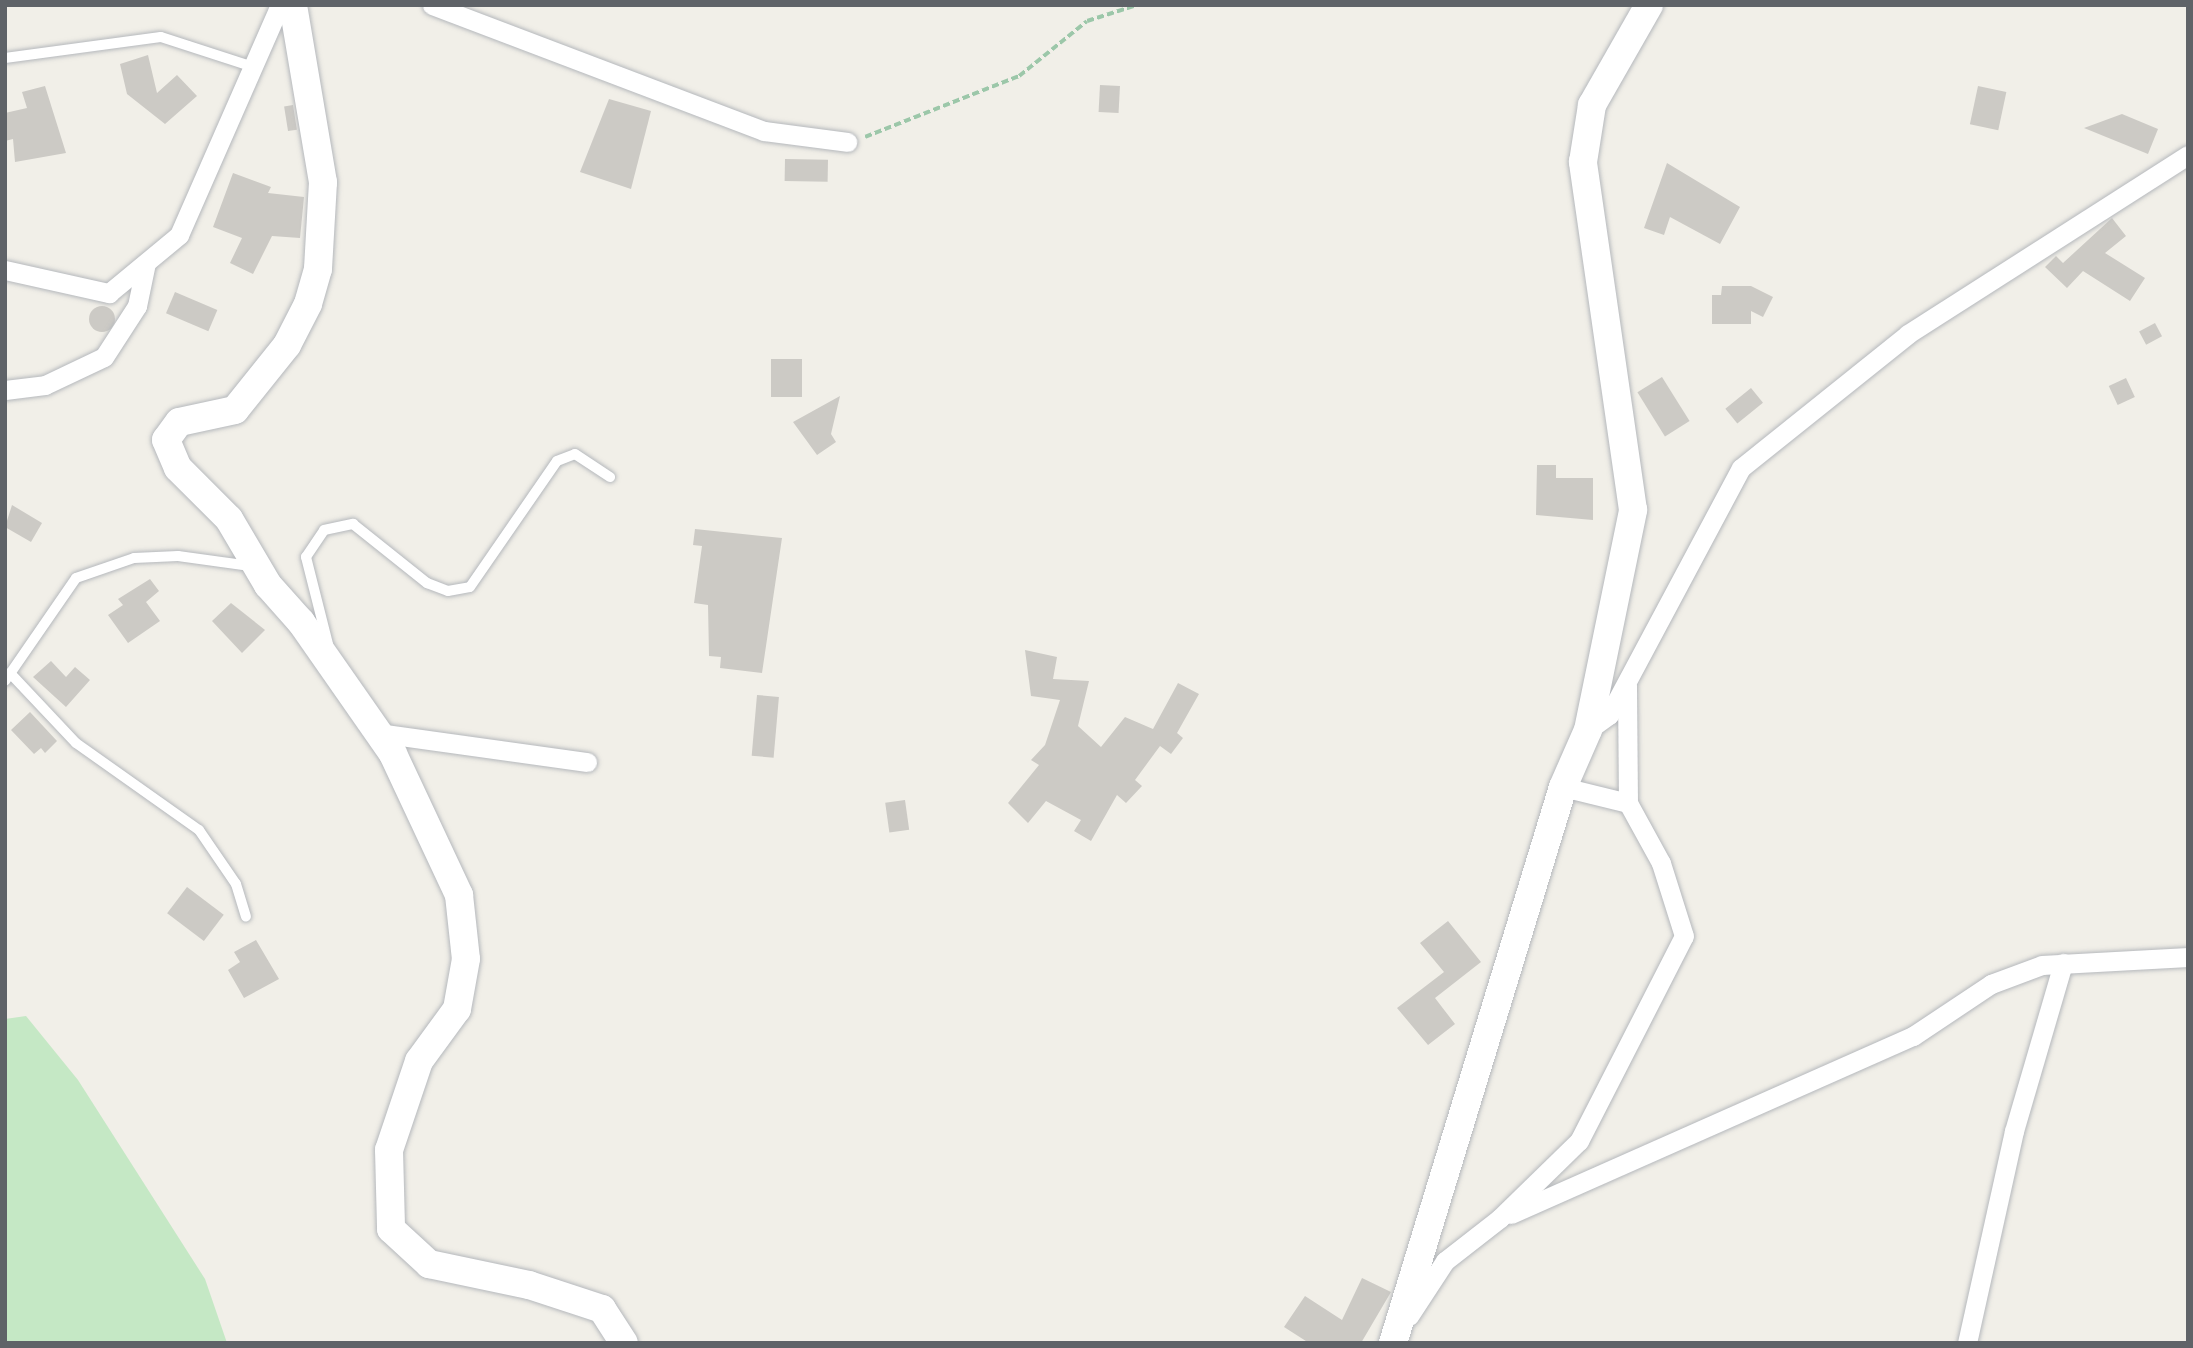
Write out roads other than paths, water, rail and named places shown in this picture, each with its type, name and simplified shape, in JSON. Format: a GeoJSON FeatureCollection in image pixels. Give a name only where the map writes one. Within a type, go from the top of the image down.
{"type":"FeatureCollection","features":[{"type":"Feature","properties":{"kind":"street"},"geometry":{"type":"LineString","coordinates":[[5,270],[109,293],[180,235],[250,66],[280,5]]}},
{"type":"Feature","properties":{"kind":"street"},"geometry":{"type":"LineString","coordinates":[[293,5],[323,182],[318,269],[308,304],[287,345],[234,410],[179,422],[166,440],[178,468],[229,519],[257,567],[378,733],[459,895],[466,959],[457,1009],[419,1061],[389,1150],[391,1229],[429,1264],[529,1284],[602,1309],[624,1343]]}},
{"type":"Feature","properties":{"kind":"street"},"geometry":{"type":"LineString","coordinates":[[432,5],[764,131],[847,142]]}},
{"type":"Feature","properties":{"kind":"street"},"geometry":{"type":"LineString","coordinates":[[1397,1336],[1563,787],[1588,730],[1633,510],[1584,200],[1585,135],[1592,105],[1649,5]]}},
{"type":"Feature","properties":{"kind":"street"},"geometry":{"type":"LineString","coordinates":[[1588,730],[1609,715],[1741,468],[1908,334],[2188,155]]}},
{"type":"Feature","properties":{"kind":"street"},"geometry":{"type":"LineString","coordinates":[[5,390],[45,386],[104,357],[137,306],[146,263]]}},
{"type":"Feature","properties":{"kind":"street"},"geometry":{"type":"LineString","coordinates":[[1397,1336],[1445,1261],[1500,1218],[1579,1141],[1684,936],[1661,863],[1628,803],[1626,684]]}},
{"type":"Feature","properties":{"kind":"street"},"geometry":{"type":"LineString","coordinates":[[378,733],[587,762]]}},
{"type":"Feature","properties":{"kind":"street"},"geometry":{"type":"LineString","coordinates":[[1563,787],[1628,803]]}},
{"type":"Feature","properties":{"kind":"street"},"geometry":{"type":"LineString","coordinates":[[1500,1218],[1913,1036],[1991,984],[2063,963],[2188,957]]}},
{"type":"Feature","properties":{"kind":"street"},"geometry":{"type":"LineString","coordinates":[[1967,1343],[2014,1131],[2063,963]]}},
{"type":"Feature","properties":{"kind":"lane"},"geometry":{"type":"LineString","coordinates":[[5,58],[160,37],[250,66]]}},
{"type":"Feature","properties":{"kind":"lane"},"geometry":{"type":"LineString","coordinates":[[339,678],[306,557],[324,530],[353,524],[427,583],[448,592],[470,587],[557,461],[575,454],[610,477]]}},
{"type":"Feature","properties":{"kind":"lane"},"geometry":{"type":"LineString","coordinates":[[246,917],[236,884],[199,830],[76,743],[8,677],[76,578],[134,558],[178,556],[257,567]]}}]}
